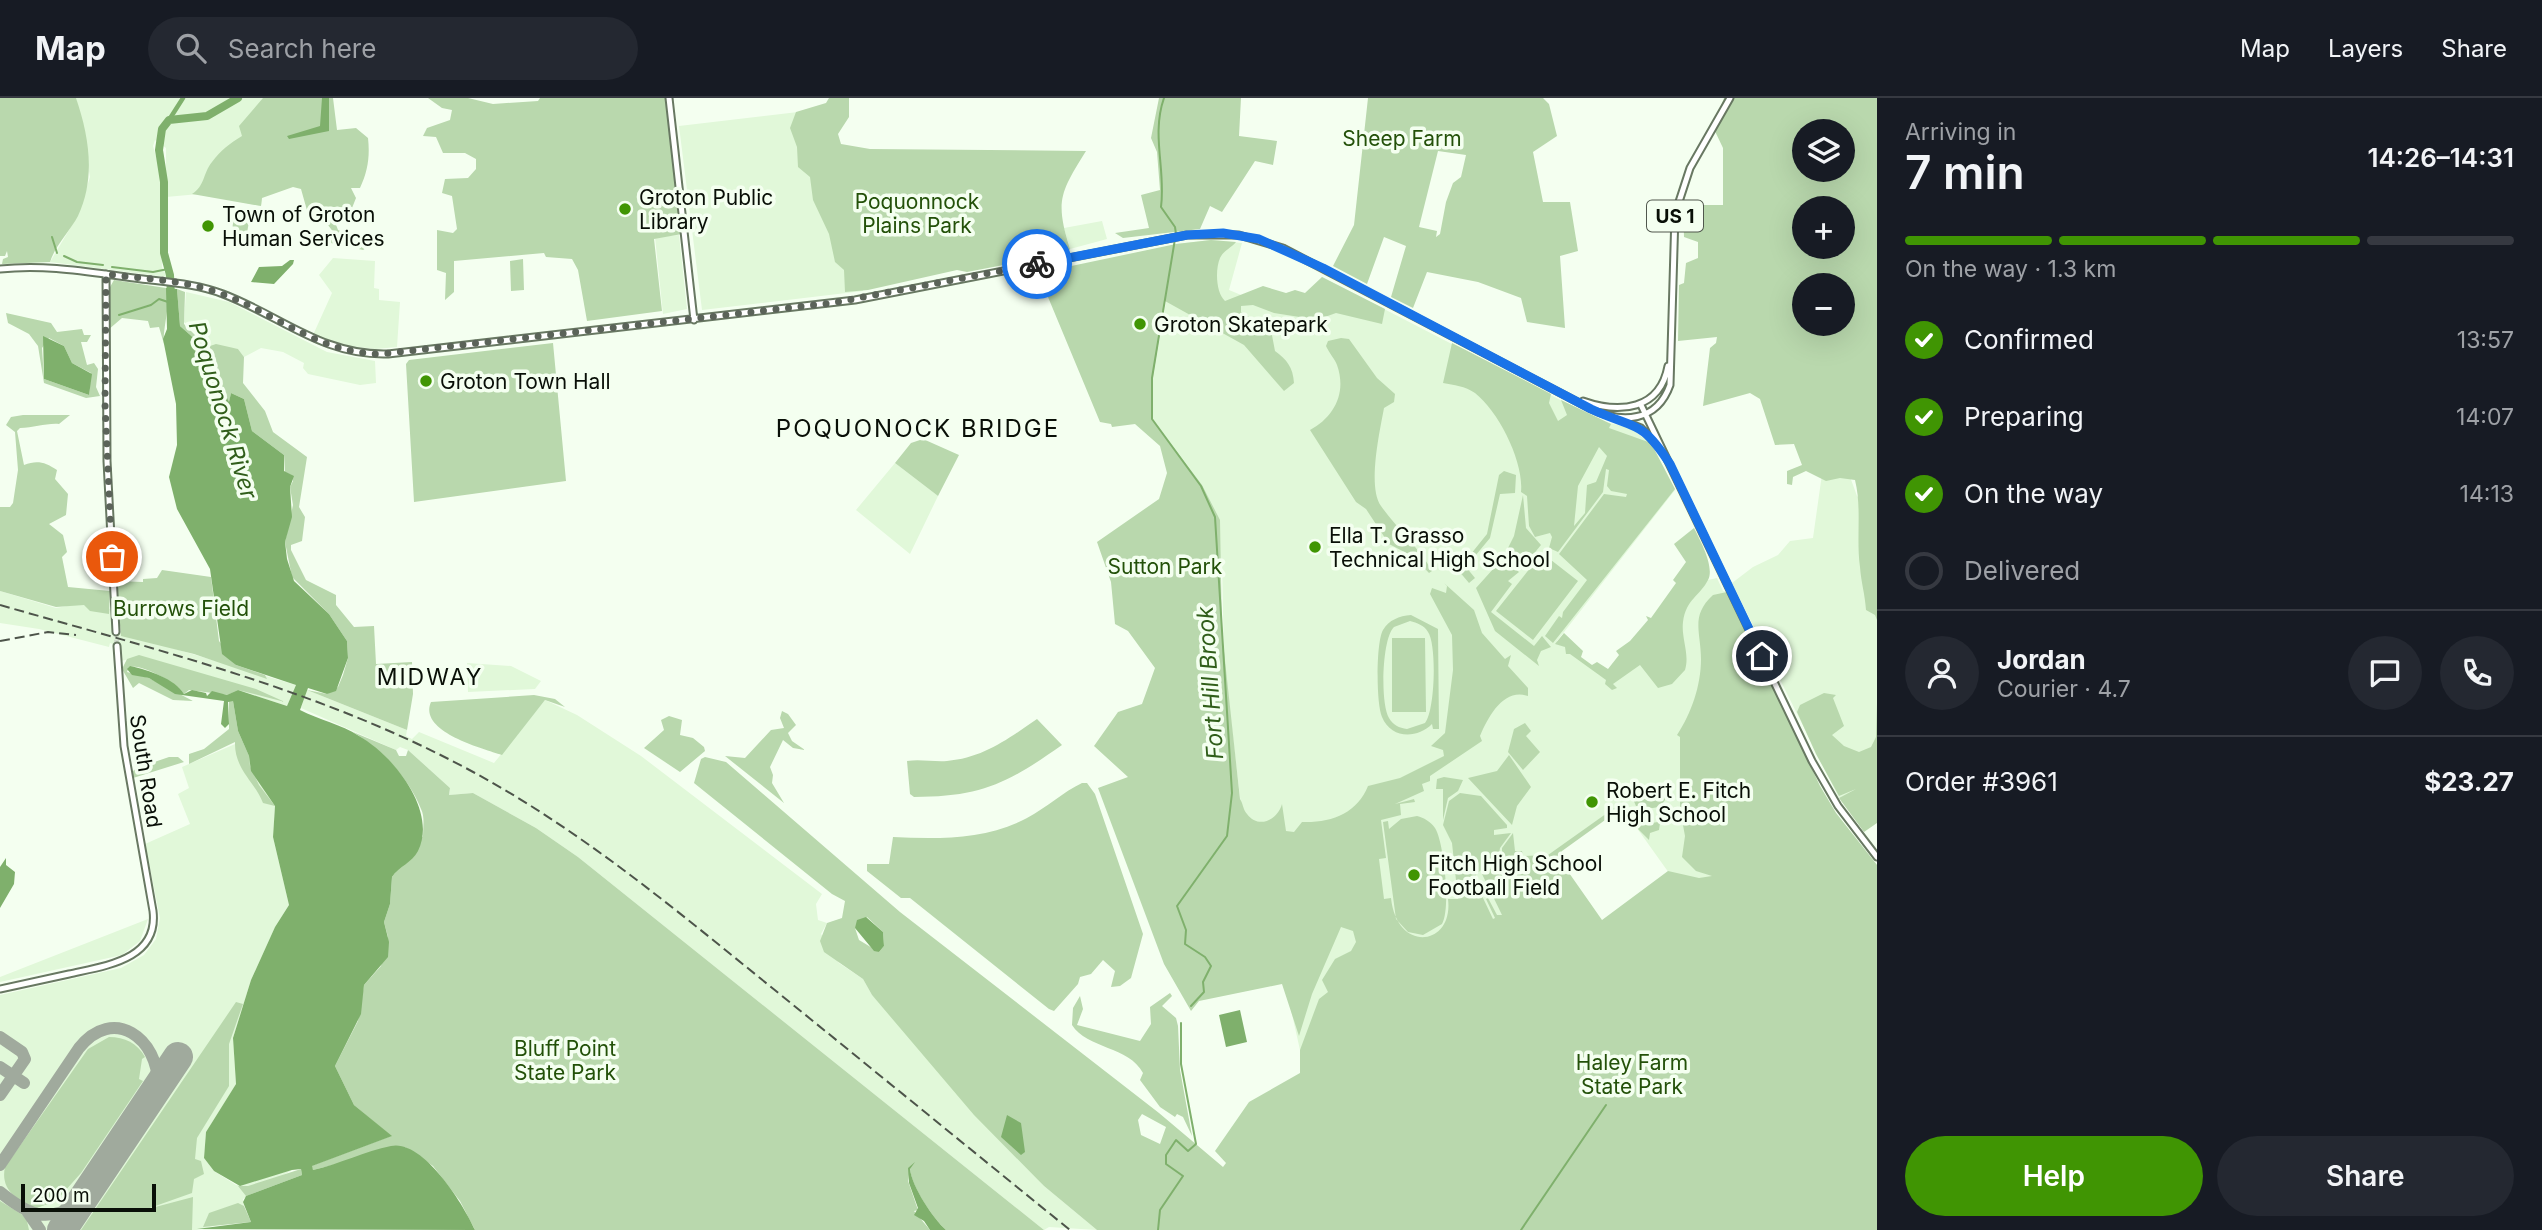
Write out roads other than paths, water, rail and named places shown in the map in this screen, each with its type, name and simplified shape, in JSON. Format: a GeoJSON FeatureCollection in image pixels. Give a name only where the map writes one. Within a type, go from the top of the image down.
{"type":"FeatureCollection","features":[{"type":"Feature","properties":{"kind":"main road"},"geometry":{"type":"LineString","coordinates":[[669,98],[694,320]]}},
{"type":"Feature","properties":{"kind":"main road","name":"US 1"},"geometry":{"type":"LineString","coordinates":[[1646,414],[1658,406],[1668,390],[1674,226],[1679,200],[1690,168],[1730,98]]}},
{"type":"Feature","properties":{"kind":"main road"},"geometry":{"type":"LineString","coordinates":[[0,269],[49,267],[180,284],[223,294],[327,346],[370,354],[400,354],[855,300],[1179,236],[1232,234],[1277,245],[1574,398],[1644,430],[1670,464]]}},
{"type":"Feature","properties":{"kind":"main road"},"geometry":{"type":"LineString","coordinates":[[106,274],[105,404],[116,632]]}},
{"type":"Feature","properties":{"kind":"main road","name":"US 1"},"geometry":{"type":"LineString","coordinates":[[1641,405],[1662,384],[1671,348]]}},
{"type":"Feature","properties":{"kind":"main road"},"geometry":{"type":"LineString","coordinates":[[1574,398],[1611,408],[1641,405],[1812,761],[1838,806],[1877,857]]}},
{"type":"Feature","properties":{"kind":"main road"},"geometry":{"type":"LineString","coordinates":[[1614,418],[1646,414]]}},
{"type":"Feature","properties":{"kind":"main road","name":"South Road"},"geometry":{"type":"LineString","coordinates":[[0,989],[129,958],[145,944],[151,933],[154,923],[151,900],[122,734],[117,646]]}},
{"type":"Feature","properties":{"kind":"water"},"geometry":{"type":"Polygon","coordinates":[[[322,98],[329,98],[329,131],[289,139],[287,136],[320,126],[322,98]]]}},
{"type":"Feature","properties":{"kind":"water"},"geometry":{"type":"Polygon","coordinates":[[[294,260],[293,264],[274,284],[251,282],[259,267],[282,266],[294,260]]]}},
{"type":"Feature","properties":{"kind":"water"},"geometry":{"type":"Polygon","coordinates":[[[166,288],[177,289],[180,326],[197,341],[211,384],[224,392],[229,402],[231,393],[244,399],[252,431],[284,455],[284,471],[294,476],[290,487],[292,517],[285,542],[294,581],[329,614],[347,641],[348,658],[336,691],[327,694],[308,688],[300,710],[352,732],[385,756],[409,786],[422,819],[423,835],[418,851],[392,877],[390,904],[384,922],[389,942],[388,957],[364,985],[361,1014],[335,1066],[354,1105],[392,1136],[312,1166],[313,1170],[381,1148],[403,1147],[416,1153],[441,1176],[462,1205],[475,1230],[197,1229],[251,1222],[243,1202],[246,1196],[302,1175],[301,1169],[292,1170],[240,1186],[214,1171],[204,1158],[206,1132],[236,1084],[233,1038],[251,980],[275,927],[289,905],[273,837],[275,806],[251,771],[249,756],[238,731],[233,701],[228,702],[229,724],[225,728],[221,724],[224,701],[175,694],[149,678],[132,675],[127,669],[130,666],[161,676],[184,694],[192,690],[206,693],[207,696],[212,691],[227,695],[238,690],[287,706],[296,685],[236,665],[222,654],[210,569],[177,509],[169,477],[177,445],[176,404],[163,339],[167,329],[166,288]]]}},
{"type":"Feature","properties":{"kind":"water"},"geometry":{"type":"Polygon","coordinates":[[[43,336],[64,346],[72,363],[92,374],[89,395],[44,379],[43,336]]]}},
{"type":"Feature","properties":{"kind":"water"},"geometry":{"type":"Polygon","coordinates":[[[6,858],[6,865],[15,872],[14,884],[0,908],[0,867],[6,858]]]}},
{"type":"Feature","properties":{"kind":"water"},"geometry":{"type":"Polygon","coordinates":[[[866,917],[883,932],[884,946],[879,952],[874,951],[855,928],[857,920],[866,917]]]}},
{"type":"Feature","properties":{"kind":"water"},"geometry":{"type":"Polygon","coordinates":[[[1240,1010],[1247,1042],[1226,1047],[1219,1015],[1240,1010]]]}},
{"type":"Feature","properties":{"kind":"water"},"geometry":{"type":"Polygon","coordinates":[[[1007,1115],[1021,1123],[1025,1152],[1021,1155],[1001,1137],[1007,1115]]]}},
{"type":"Feature","properties":{"kind":"water"},"geometry":{"type":"Polygon","coordinates":[[[915,1162],[910,1169],[919,1193],[946,1230],[930,1230],[924,1221],[914,1215],[918,1208],[909,1183],[908,1168],[915,1162]]]}},
{"type":"Feature","properties":{"kind":"waterway"},"geometry":{"type":"LineString","coordinates":[[169,120],[183,98]]}},
{"type":"Feature","properties":{"kind":"waterway","name":"Poquonock River"},"geometry":{"type":"LineString","coordinates":[[171,296],[170,275],[164,253],[164,182],[159,150],[162,129],[169,120],[207,116],[238,98]]}},
{"type":"Feature","properties":{"kind":"waterway","name":"Fort Hill Brook"},"geometry":{"type":"LineString","coordinates":[[1164,98],[1159,125],[1161,207],[1175,227],[1176,234]]}},
{"type":"Feature","properties":{"kind":"waterway"},"geometry":{"type":"LineString","coordinates":[[52,237],[57,253]]}},
{"type":"Feature","properties":{"kind":"waterway","name":"Fort Hill Brook"},"geometry":{"type":"LineString","coordinates":[[1175,239],[1152,378],[1152,419],[1201,486],[1215,517],[1232,793],[1227,836],[1177,906],[1186,930],[1185,944],[1205,957],[1211,966],[1203,982],[1204,992],[1191,1006]]}},
{"type":"Feature","properties":{"kind":"waterway"},"geometry":{"type":"LineString","coordinates":[[64,256],[77,262],[103,265]]}},
{"type":"Feature","properties":{"kind":"waterway"},"geometry":{"type":"LineString","coordinates":[[112,267],[153,272],[168,269]]}},
{"type":"Feature","properties":{"kind":"waterway"},"geometry":{"type":"LineString","coordinates":[[119,315],[151,305],[159,299],[168,302]]}},
{"type":"Feature","properties":{"kind":"waterway","name":"Fort Hill Brook"},"geometry":{"type":"LineString","coordinates":[[1158,1230],[1160,1210],[1183,1176],[1166,1164],[1166,1155],[1176,1140],[1188,1151],[1196,1144],[1181,1064],[1181,1023]]}},
{"type":"Feature","properties":{"kind":"waterway"},"geometry":{"type":"LineString","coordinates":[[1521,1230],[1606,1105]]}},
{"type":"Feature","properties":{"kind":"tunnel"},"geometry":{"type":"LineString","coordinates":[[116,632],[117,646]]}},
{"type":"Feature","properties":{"kind":"railway"},"geometry":{"type":"LineString","coordinates":[[0,605],[182,657],[302,696],[419,744],[515,796],[591,846],[664,901],[1070,1230]]}},
{"type":"Feature","properties":{"kind":"railway"},"geometry":{"type":"LineString","coordinates":[[0,641],[48,632],[76,635]]}},
{"type":"Feature","properties":{"kind":"place","name":"Groton Public Library"},"geometry":{"type":"Point","coordinates":[625,209]}},
{"type":"Feature","properties":{"kind":"place","name":"Town of Groton Human Services"},"geometry":{"type":"Point","coordinates":[208,226]}},
{"type":"Feature","properties":{"kind":"place","name":"Groton Skatepark"},"geometry":{"type":"Point","coordinates":[1140,324]}},
{"type":"Feature","properties":{"kind":"place","name":"Groton Town Hall"},"geometry":{"type":"Point","coordinates":[426,381]}},
{"type":"Feature","properties":{"kind":"place","name":"Ella T. Grasso Technical High School"},"geometry":{"type":"Point","coordinates":[1315,547]}},
{"type":"Feature","properties":{"kind":"place","name":"Robert E. Fitch High School"},"geometry":{"type":"Point","coordinates":[1592,802]}},
{"type":"Feature","properties":{"kind":"place","name":"Fitch High School Football Field"},"geometry":{"type":"Point","coordinates":[1414,875]}},
{"type":"Feature","properties":{"kind":"district","name":"POQUONOCK BRIDGE"},"geometry":{"type":"Point","coordinates":[918,428]}},
{"type":"Feature","properties":{"kind":"district","name":"MIDWAY"},"geometry":{"type":"Point","coordinates":[430,677]}},
{"type":"Feature","properties":{"kind":"park label","name":"Sheep Farm"},"geometry":{"type":"Point","coordinates":[1402,138]}},
{"type":"Feature","properties":{"kind":"park label","name":"Poquonnock Plains Park"},"geometry":{"type":"Point","coordinates":[917,213]}},
{"type":"Feature","properties":{"kind":"park label","name":"Sutton Park"},"geometry":{"type":"Point","coordinates":[1165,566]}},
{"type":"Feature","properties":{"kind":"park label","name":"Burrows Field"},"geometry":{"type":"Point","coordinates":[181,608]}},
{"type":"Feature","properties":{"kind":"park label","name":"Bluff Point State Park"},"geometry":{"type":"Point","coordinates":[565,1060]}},
{"type":"Feature","properties":{"kind":"park label","name":"Haley Farm State Park"},"geometry":{"type":"Point","coordinates":[1632,1074]}}]}
